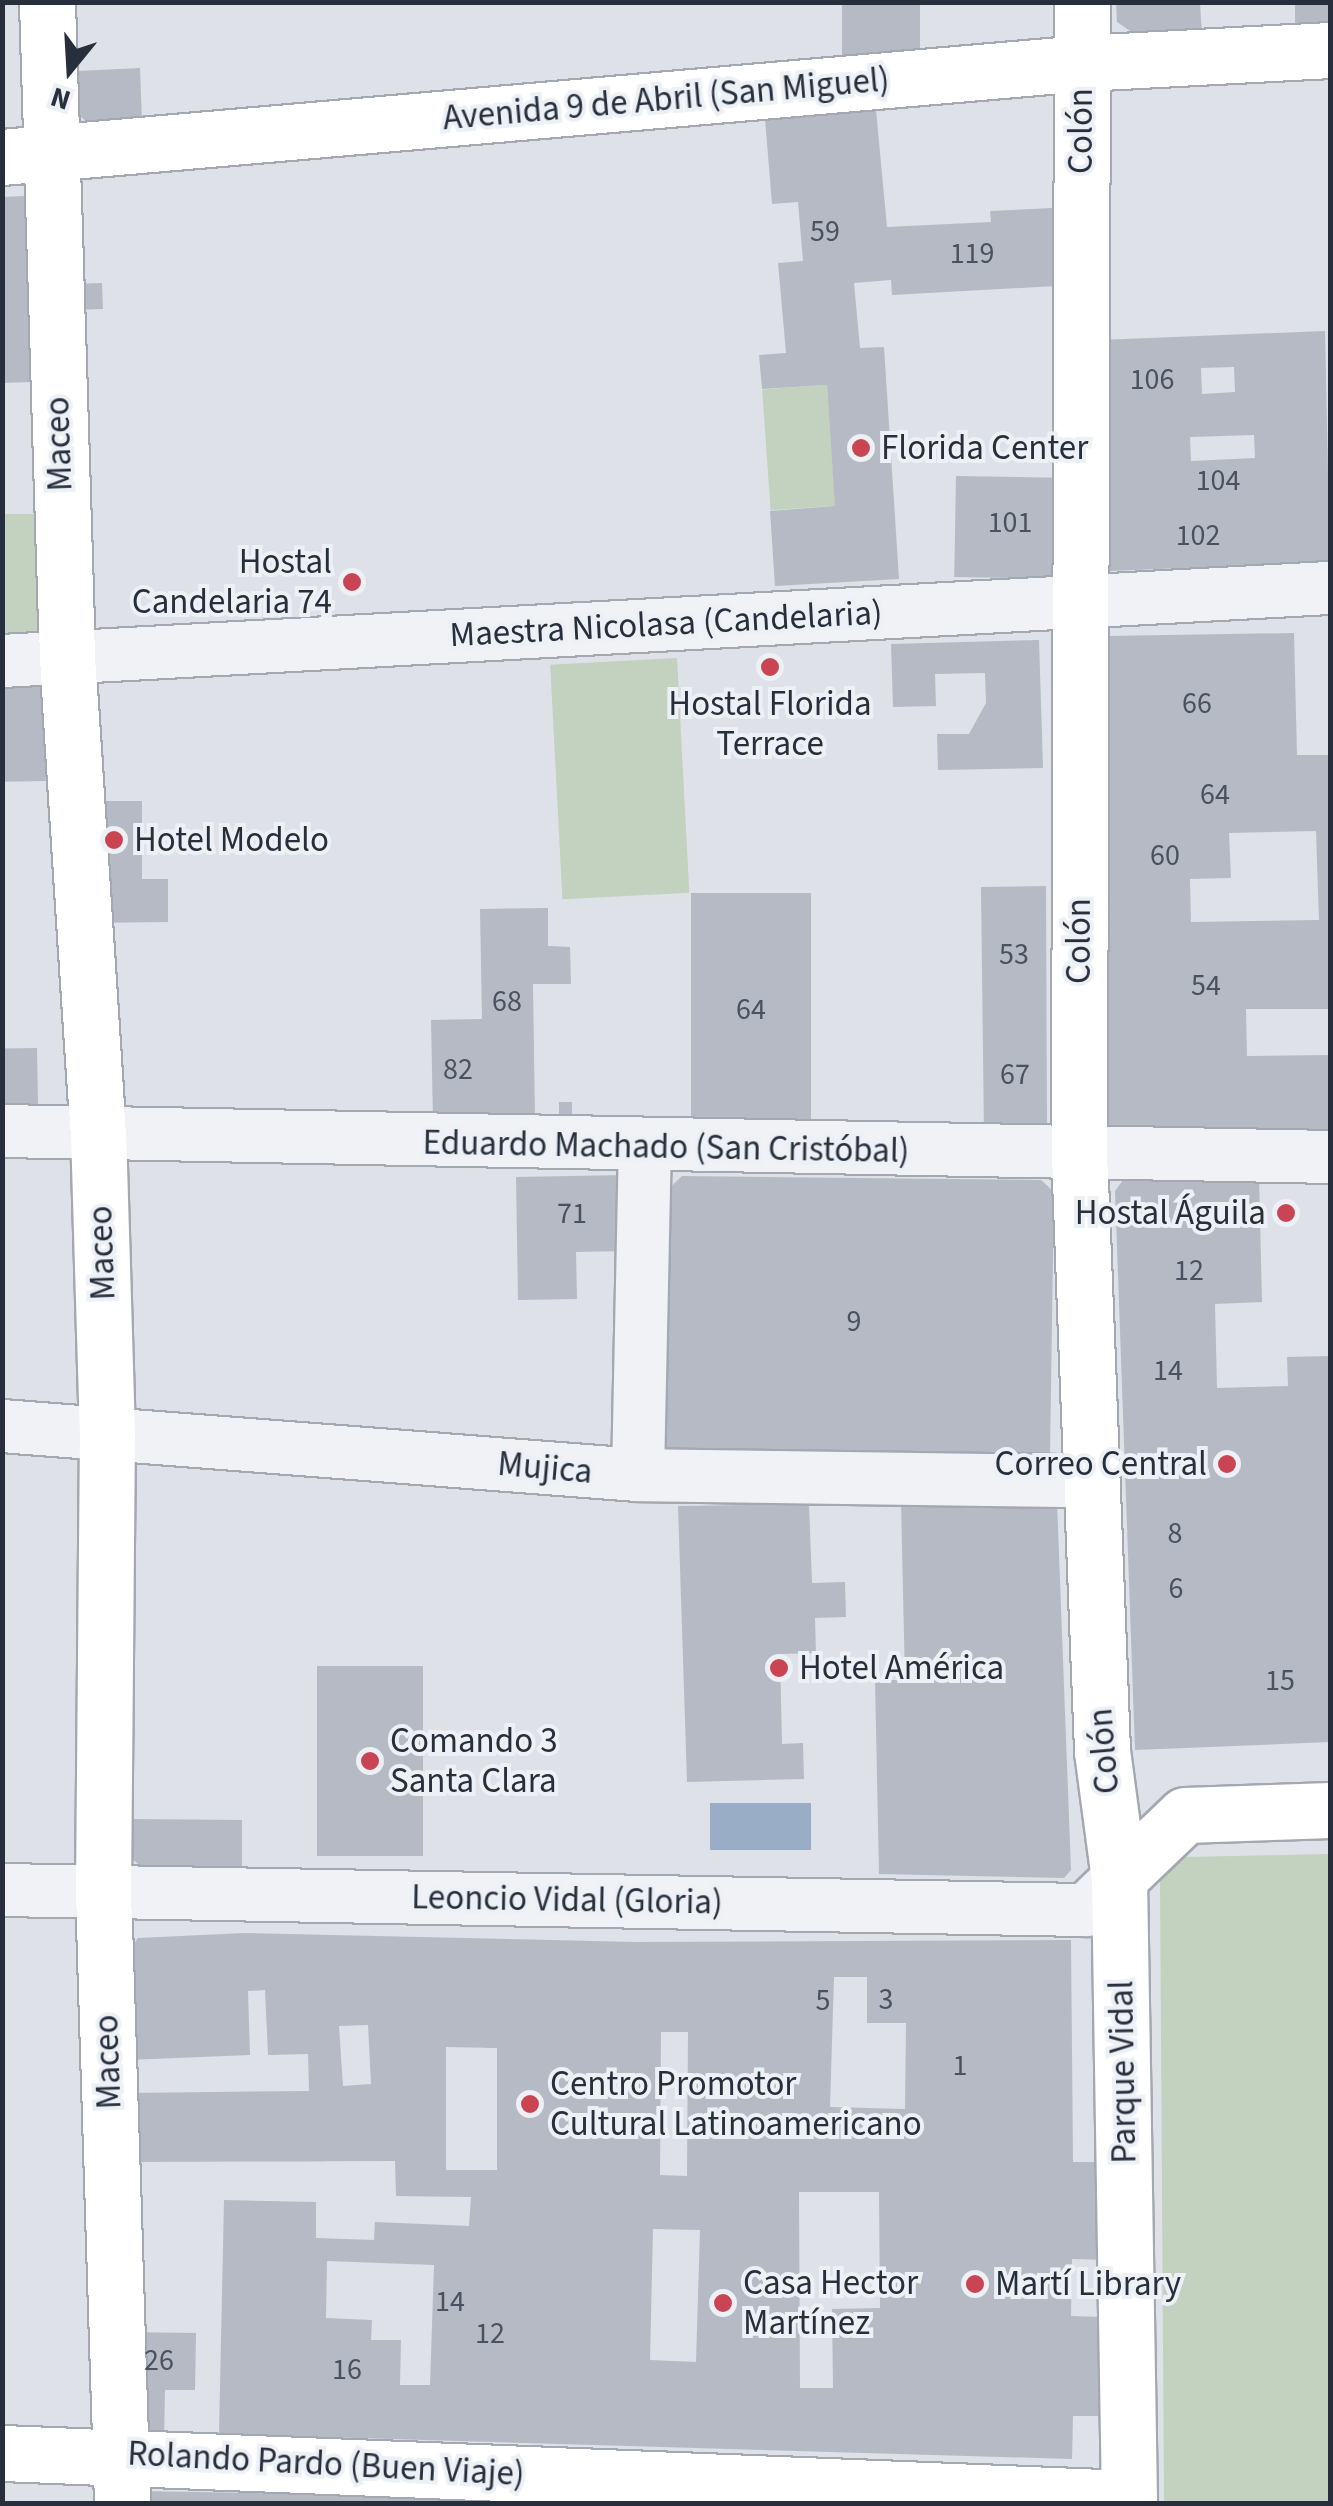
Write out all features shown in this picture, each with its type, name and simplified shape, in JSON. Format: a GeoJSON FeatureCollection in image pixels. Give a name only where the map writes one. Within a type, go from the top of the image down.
{"type":"FeatureCollection","features":[{"type":"Feature","properties":{"kind":"main road","name":"Maceo"},"geometry":{"type":"LineString","coordinates":[[47,2],[26,155],[67,657],[98,1132],[108,1431],[103,1891],[121,2479]]}},
{"type":"Feature","properties":{"kind":"main road","name":"Colón"},"geometry":{"type":"LineString","coordinates":[[1082,2],[1078,1154],[1102,1751],[1119,1878]]}},
{"type":"Feature","properties":{"kind":"main road","name":"Avenida 9 de Abril (San Miguel)"},"geometry":{"type":"LineString","coordinates":[[26,155],[1082,63],[1330,50]]}},
{"type":"Feature","properties":{"kind":"main road"},"geometry":{"type":"LineString","coordinates":[[1119,1878],[1185,1815],[1330,1810]]}},
{"type":"Feature","properties":{"kind":"main road","name":"Parque Vidal"},"geometry":{"type":"LineString","coordinates":[[1119,1878],[1129,2501]]}},
{"type":"Feature","properties":{"kind":"main road","name":"Rolando Pardo (Buen Viaje)"},"geometry":{"type":"LineString","coordinates":[[2,2453],[121,2479],[1129,2501]]}},
{"type":"Feature","properties":{"kind":"street","name":"Maestra Nicolasa (Candelaria)"},"geometry":{"type":"LineString","coordinates":[[2,660],[1330,588]]}},
{"type":"Feature","properties":{"kind":"street","name":"Eduardo Machado (San Cristóbal)"},"geometry":{"type":"LineString","coordinates":[[2,1131],[645,1149],[1330,1158]]}},
{"type":"Feature","properties":{"kind":"street"},"geometry":{"type":"LineString","coordinates":[[638,1476],[645,1149]]}},
{"type":"Feature","properties":{"kind":"street","name":"Mujica"},"geometry":{"type":"LineString","coordinates":[[2,1426],[108,1431],[638,1476],[1089,1481]]}},
{"type":"Feature","properties":{"kind":"street","name":"Leoncio Vidal (Gloria)"},"geometry":{"type":"LineString","coordinates":[[2,1890],[1086,1910],[1119,1878]]}},
{"type":"Feature","properties":{"kind":"green space"},"geometry":{"type":"Polygon","coordinates":[[[827,385],[835,506],[771,510],[762,390],[827,385]]]}},
{"type":"Feature","properties":{"kind":"green space"},"geometry":{"type":"Polygon","coordinates":[[[2,514],[40,514],[40,635],[2,635],[2,514]]]}},
{"type":"Feature","properties":{"kind":"green space"},"geometry":{"type":"Polygon","coordinates":[[[677,658],[689,893],[562,899],[550,665],[677,658]]]}},
{"type":"Feature","properties":{"kind":"green space"},"geometry":{"type":"Polygon","coordinates":[[[1330,1854],[1330,2503],[1164,2503],[1160,1877],[1183,1857],[1330,1854]]]}},
{"type":"Feature","properties":{"kind":"water"},"geometry":{"type":"Polygon","coordinates":[[[710,1803],[811,1803],[811,1850],[710,1850],[710,1803]]]}},
{"type":"Feature","properties":{"kind":"building"},"geometry":{"type":"Polygon","coordinates":[[[842,2],[920,2],[920,59],[842,59],[842,2]]]}},
{"type":"Feature","properties":{"kind":"building"},"geometry":{"type":"Polygon","coordinates":[[[1116,2],[1200,2],[1202,36],[1142,39],[1117,22],[1116,2]]]}},
{"type":"Feature","properties":{"kind":"building"},"geometry":{"type":"Polygon","coordinates":[[[1295,2],[1330,2],[1330,30],[1295,30],[1295,2]]]}},
{"type":"Feature","properties":{"kind":"building"},"geometry":{"type":"Polygon","coordinates":[[[140,68],[142,122],[90,125],[80,116],[78,71],[140,68]]]}},
{"type":"Feature","properties":{"kind":"building"},"geometry":{"type":"Polygon","coordinates":[[[876,110],[887,227],[991,222],[990,211],[1052,208],[1056,286],[892,295],[891,280],[854,283],[860,348],[884,347],[899,579],[775,586],[770,511],[835,506],[827,385],[762,389],[759,355],[786,353],[778,263],[803,261],[798,202],[772,204],[765,119],[876,110]]]}},
{"type":"Feature","properties":{"kind":"building"},"geometry":{"type":"Polygon","coordinates":[[[24,196],[32,382],[2,383],[2,197],[24,196]]]}},
{"type":"Feature","properties":{"kind":"building"},"geometry":{"type":"Polygon","coordinates":[[[102,283],[103,309],[73,310],[72,284],[102,283]]]}},
{"type":"Feature","properties":{"kind":"building"},"geometry":{"type":"Polygon","coordinates":[[[1325,331],[1330,562],[1110,571],[1100,340],[1325,331]],[[1234,367],[1201,368],[1202,394],[1235,392],[1234,367]],[[1254,435],[1190,437],[1191,461],[1255,458],[1254,435]]]}},
{"type":"Feature","properties":{"kind":"building"},"geometry":{"type":"Polygon","coordinates":[[[956,476],[1061,478],[1059,579],[954,577],[956,476]]]}},
{"type":"Feature","properties":{"kind":"building"},"geometry":{"type":"Polygon","coordinates":[[[1294,633],[1297,755],[1330,755],[1330,1009],[1246,1009],[1247,1056],[1330,1055],[1330,1132],[1116,1135],[1106,1126],[1108,636],[1294,633]],[[1316,831],[1229,833],[1231,878],[1190,879],[1191,922],[1319,920],[1316,831]]]}},
{"type":"Feature","properties":{"kind":"building"},"geometry":{"type":"Polygon","coordinates":[[[1039,640],[1043,768],[938,770],[937,734],[969,734],[986,703],[985,673],[935,674],[936,706],[893,707],[891,644],[1039,640]]]}},
{"type":"Feature","properties":{"kind":"building"},"geometry":{"type":"Polygon","coordinates":[[[44,681],[46,781],[4,782],[2,682],[44,681]]]}},
{"type":"Feature","properties":{"kind":"building","name":"Hotel Modelo"},"geometry":{"type":"Polygon","coordinates":[[[86,801],[142,801],[142,879],[168,879],[168,922],[87,923],[86,801]]]}},
{"type":"Feature","properties":{"kind":"building"},"geometry":{"type":"Polygon","coordinates":[[[1046,886],[1047,1125],[1038,1134],[984,1134],[981,887],[1046,886]]]}},
{"type":"Feature","properties":{"kind":"building"},"geometry":{"type":"Polygon","coordinates":[[[691,893],[811,893],[811,1127],[691,1127],[691,893]]]}},
{"type":"Feature","properties":{"kind":"building"},"geometry":{"type":"Polygon","coordinates":[[[548,908],[548,946],[570,947],[571,984],[533,984],[535,1119],[433,1121],[431,1020],[482,1019],[480,909],[548,908]]]}},
{"type":"Feature","properties":{"kind":"building"},"geometry":{"type":"Polygon","coordinates":[[[37,1048],[38,1104],[3,1105],[2,1049],[37,1048]]]}},
{"type":"Feature","properties":{"kind":"building"},"geometry":{"type":"Polygon","coordinates":[[[559,1102],[572,1102],[572,1120],[559,1120],[559,1102]]]}},
{"type":"Feature","properties":{"kind":"building"},"geometry":{"type":"Polygon","coordinates":[[[627,1175],[628,1251],[576,1252],[577,1299],[518,1300],[516,1177],[627,1175]]]}},
{"type":"Feature","properties":{"kind":"building"},"geometry":{"type":"Polygon","coordinates":[[[682,1176],[1041,1180],[1054,1192],[1050,1453],[1039,1463],[655,1458],[658,1199],[682,1176]]]}},
{"type":"Feature","properties":{"kind":"building"},"geometry":{"type":"Polygon","coordinates":[[[1126,1176],[1259,1176],[1262,1302],[1215,1304],[1217,1388],[1288,1386],[1287,1357],[1330,1356],[1330,1742],[1135,1750],[1115,1191],[1126,1176]]]}},
{"type":"Feature","properties":{"kind":"building"},"geometry":{"type":"Polygon","coordinates":[[[901,1502],[1057,1502],[1071,1870],[1064,1878],[879,1874],[875,1680],[905,1680],[901,1502]]]}},
{"type":"Feature","properties":{"kind":"building"},"geometry":{"type":"Polygon","coordinates":[[[809,1504],[812,1583],[845,1582],[846,1617],[815,1618],[816,1653],[780,1654],[782,1744],[803,1743],[804,1779],[687,1782],[678,1506],[809,1504]]]}},
{"type":"Feature","properties":{"kind":"building","name":"Comando 3 Santa Clara"},"geometry":{"type":"Polygon","coordinates":[[[317,1666],[423,1666],[423,1856],[317,1856],[317,1666]]]}},
{"type":"Feature","properties":{"kind":"building"},"geometry":{"type":"Polygon","coordinates":[[[130,1819],[242,1820],[242,1873],[147,1872],[129,1856],[130,1819]]]}},
{"type":"Feature","properties":{"kind":"building"},"geometry":{"type":"Polygon","coordinates":[[[245,1933],[635,1942],[1071,1940],[1073,2162],[1108,2162],[1106,2260],[1072,2259],[1071,2316],[1105,2317],[1103,2416],[1073,2416],[1072,2459],[219,2434],[224,2200],[316,2202],[316,2238],[374,2240],[375,2222],[469,2226],[471,2197],[396,2196],[395,2161],[128,2162],[127,2093],[309,2091],[308,2054],[268,2055],[265,1990],[248,1991],[250,2055],[127,2060],[126,1955],[138,1938],[245,1933]],[[834,1977],[830,2107],[905,2109],[906,2023],[867,2023],[867,1977],[834,1977]],[[368,2025],[339,2026],[343,2086],[371,2084],[368,2025]],[[661,2032],[660,2175],[687,2176],[688,2032],[661,2032]],[[446,2047],[446,2170],[497,2170],[497,2048],[446,2047]],[[799,2192],[800,2388],[833,2388],[832,2309],[880,2308],[879,2192],[799,2192]],[[653,2229],[650,2360],[696,2362],[700,2230],[653,2229]],[[327,2261],[326,2318],[372,2320],[371,2340],[401,2340],[400,2385],[430,2385],[434,2265],[327,2261]]]}},
{"type":"Feature","properties":{"kind":"building"},"geometry":{"type":"Polygon","coordinates":[[[124,2332],[196,2333],[195,2390],[165,2390],[164,2438],[123,2437],[124,2332]]]}},
{"type":"Feature","properties":{"kind":"building"},"geometry":{"type":"Polygon","coordinates":[[[139,2491],[362,2495],[615,2500],[139,2504],[139,2491]]]}},
{"type":"Feature","properties":{"kind":"place","name":"Florida Center"},"geometry":{"type":"Point","coordinates":[861,448]}},
{"type":"Feature","properties":{"kind":"place","name":"Hostal Candelaria 74"},"geometry":{"type":"Point","coordinates":[352,582]}},
{"type":"Feature","properties":{"kind":"place","name":"Hostal Florida Terrace"},"geometry":{"type":"Point","coordinates":[770,667]}},
{"type":"Feature","properties":{"kind":"place","name":"Hotel Modelo"},"geometry":{"type":"Point","coordinates":[114,840]}},
{"type":"Feature","properties":{"kind":"place","name":"Hostal Águila"},"geometry":{"type":"Point","coordinates":[1286,1213]}},
{"type":"Feature","properties":{"kind":"place","name":"Correo Central"},"geometry":{"type":"Point","coordinates":[1227,1464]}},
{"type":"Feature","properties":{"kind":"place","name":"Hotel América"},"geometry":{"type":"Point","coordinates":[779,1668]}},
{"type":"Feature","properties":{"kind":"place","name":"Comando 3 Santa Clara"},"geometry":{"type":"Point","coordinates":[370,1761]}},
{"type":"Feature","properties":{"kind":"place","name":"Centro Promotor Cultural Latinoamericano"},"geometry":{"type":"Point","coordinates":[530,2104]}},
{"type":"Feature","properties":{"kind":"place","name":"Martí Library"},"geometry":{"type":"Point","coordinates":[975,2284]}},
{"type":"Feature","properties":{"kind":"place","name":"Casa Hector Martínez"},"geometry":{"type":"Point","coordinates":[723,2303]}}]}
